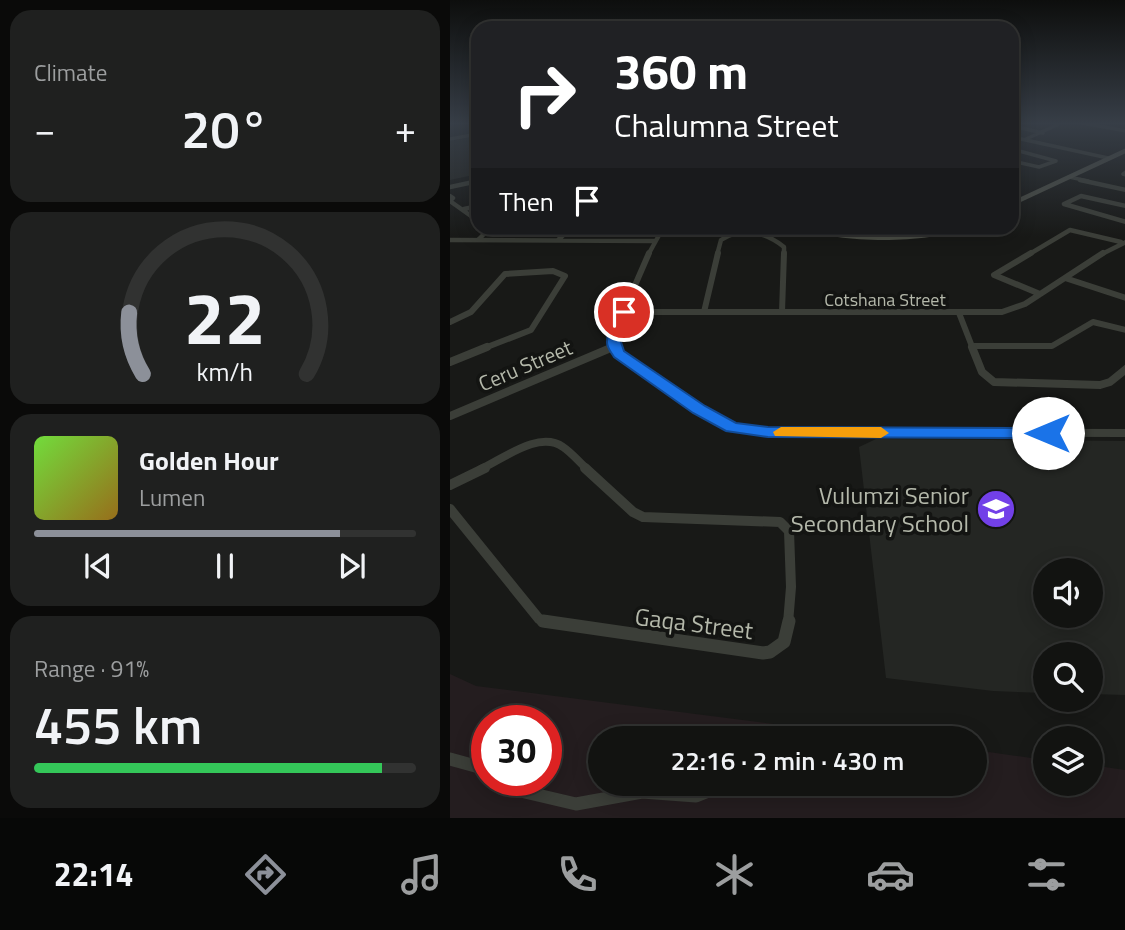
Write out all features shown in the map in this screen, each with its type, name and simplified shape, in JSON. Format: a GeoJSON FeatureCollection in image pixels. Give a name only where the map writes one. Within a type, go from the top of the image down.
{"type":"FeatureCollection","features":[{"type":"Feature","properties":{"kind":"street"},"geometry":{"type":"LineString","coordinates":[[1019,163],[1039,167],[1056,161]]}},
{"type":"Feature","properties":{"kind":"street"},"geometry":{"type":"LineString","coordinates":[[1019,201],[1101,161]]}},
{"type":"Feature","properties":{"kind":"street"},"geometry":{"type":"LineString","coordinates":[[1069,177],[1125,190]]}},
{"type":"Feature","properties":{"kind":"street"},"geometry":{"type":"LineString","coordinates":[[450,187],[471,182]]}},
{"type":"Feature","properties":{"kind":"street"},"geometry":{"type":"LineString","coordinates":[[1125,206],[1081,196],[1064,204],[1125,222]]}},
{"type":"Feature","properties":{"kind":"street"},"geometry":{"type":"LineString","coordinates":[[450,199],[471,217]]}},
{"type":"Feature","properties":{"kind":"street"},"geometry":{"type":"LineString","coordinates":[[465,209],[471,208]]}},
{"type":"Feature","properties":{"kind":"street"},"geometry":{"type":"LineString","coordinates":[[1040,294],[994,275],[1070,230],[1082,230],[1124,242]]}},
{"type":"Feature","properties":{"kind":"street"},"geometry":{"type":"LineString","coordinates":[[478,240],[483,235]]}},
{"type":"Feature","properties":{"kind":"street"},"geometry":{"type":"LineString","coordinates":[[558,240],[563,235]]}},
{"type":"Feature","properties":{"kind":"street"},"geometry":{"type":"LineString","coordinates":[[659,235],[624,312],[615,335],[614,347],[619,354],[720,423],[740,429],[768,432],[1125,433]]}},
{"type":"Feature","properties":{"kind":"street"},"geometry":{"type":"LineString","coordinates":[[704,312],[720,241],[731,235]]}},
{"type":"Feature","properties":{"kind":"street"},"geometry":{"type":"LineString","coordinates":[[755,235],[784,247],[782,312]]}},
{"type":"Feature","properties":{"kind":"street"},"geometry":{"type":"LineString","coordinates":[[852,235],[918,235]]}},
{"type":"Feature","properties":{"kind":"street"},"geometry":{"type":"LineString","coordinates":[[450,240],[655,241]]}},
{"type":"Feature","properties":{"kind":"street","name":"Cotshana Street"},"geometry":{"type":"LineString","coordinates":[[624,312],[1010,311],[1124,242]]}},
{"type":"Feature","properties":{"kind":"street"},"geometry":{"type":"LineString","coordinates":[[450,322],[471,312],[505,274],[553,271],[565,276],[531,330],[450,362]]}},
{"type":"Feature","properties":{"kind":"street"},"geometry":{"type":"LineString","coordinates":[[1065,278],[1124,296]]}},
{"type":"Feature","properties":{"kind":"street"},"geometry":{"type":"LineString","coordinates":[[959,313],[986,377],[999,384],[1100,385],[1110,382],[1125,369]]}},
{"type":"Feature","properties":{"kind":"street"},"geometry":{"type":"LineString","coordinates":[[972,346],[1052,346],[1093,321],[1125,330]]}},
{"type":"Feature","properties":{"kind":"street","name":"Ceru Street"},"geometry":{"type":"LineString","coordinates":[[450,416],[614,347]]}},
{"type":"Feature","properties":{"kind":"street","name":"Gaqa Street"},"geometry":{"type":"LineString","coordinates":[[450,485],[536,442],[548,441],[561,445],[633,512],[643,517],[780,522],[789,531],[790,560],[789,620],[784,642],[770,652],[763,653],[568,629],[549,624],[539,619],[450,509]]}},
{"type":"Feature","properties":{"kind":"street"},"geometry":{"type":"LineString","coordinates":[[450,759],[471,765]]}},
{"type":"Feature","properties":{"kind":"street"},"geometry":{"type":"LineString","coordinates":[[542,796],[576,804],[620,796]]}},
{"type":"Feature","properties":{"kind":"shaded area"},"geometry":{"type":"Polygon","coordinates":[[[450,161],[471,161],[471,176],[450,180],[450,161]]]}},
{"type":"Feature","properties":{"kind":"shaded area","name":"Vulumzi Senior Secondary School"},"geometry":{"type":"Polygon","coordinates":[[[876,439],[1125,441],[1125,695],[1103,694],[1103,642],[1033,642],[1033,693],[993,691],[886,678],[859,447],[876,439]]]}},
{"type":"Feature","properties":{"kind":"shaded area"},"geometry":{"type":"Polygon","coordinates":[[[450,674],[476,686],[789,726],[588,726],[588,796],[987,796],[987,752],[1033,758],[1033,796],[1103,796],[1103,767],[1125,770],[1125,818],[450,818],[450,674]]]}},
{"type":"Feature","properties":{"kind":"slow traffic"},"geometry":{"type":"LineString","coordinates":[[781,432],[881,433]]}},
{"type":"Feature","properties":{"kind":"place","name":"Vulumzi Senior Secondary School"},"geometry":{"type":"Point","coordinates":[996,509]}},
{"type":"Feature","properties":{"kind":"route"},"geometry":{"type":"LineString","coordinates":[[624,312],[614,339],[614,347],[619,354],[699,410],[732,428],[768,432],[1048,433]]}}]}
